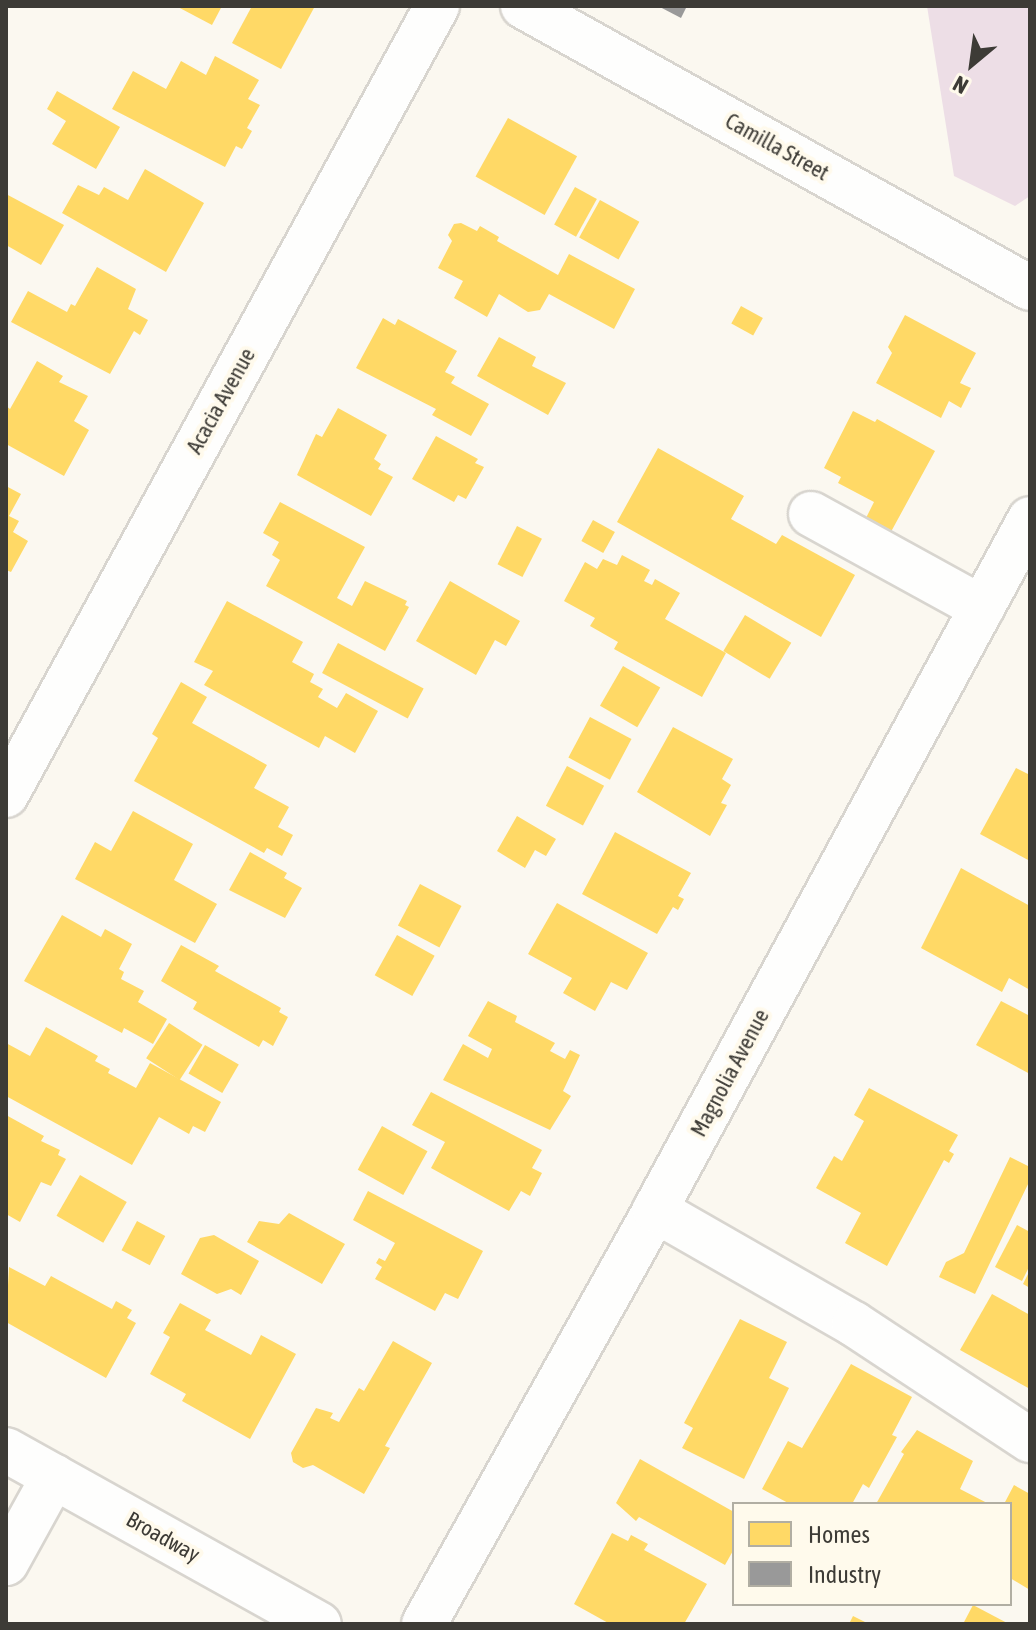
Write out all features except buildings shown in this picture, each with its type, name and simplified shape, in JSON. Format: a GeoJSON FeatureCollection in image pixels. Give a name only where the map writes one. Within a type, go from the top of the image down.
{"type":"FeatureCollection","features":[{"type":"Feature","properties":{"kind":"street","name":"Acacia Avenue"},"geometry":{"type":"LineString","coordinates":[[6,795],[437,6]]}},
{"type":"Feature","properties":{"kind":"street","name":"Camilla Street"},"geometry":{"type":"LineString","coordinates":[[523,6],[1030,288]]}},
{"type":"Feature","properties":{"kind":"street"},"geometry":{"type":"LineString","coordinates":[[811,514],[982,608]]}},
{"type":"Feature","properties":{"kind":"street","name":"Magnolia Avenue"},"geometry":{"type":"LineString","coordinates":[[424,1624],[655,1210],[1030,519]]}},
{"type":"Feature","properties":{"kind":"street"},"geometry":{"type":"LineString","coordinates":[[655,1210],[854,1324],[1030,1440]]}},
{"type":"Feature","properties":{"kind":"street","name":"Broadway"},"geometry":{"type":"LineString","coordinates":[[6,1450],[319,1624]]}},
{"type":"Feature","properties":{"kind":"street"},"geometry":{"type":"LineString","coordinates":[[6,1563],[54,1476]]}},
{"type":"Feature","properties":{"kind":"shaded area"},"geometry":{"type":"Polygon","coordinates":[[[927,6],[1030,6],[1030,196],[1015,206],[954,176],[927,6]]]}}]}
